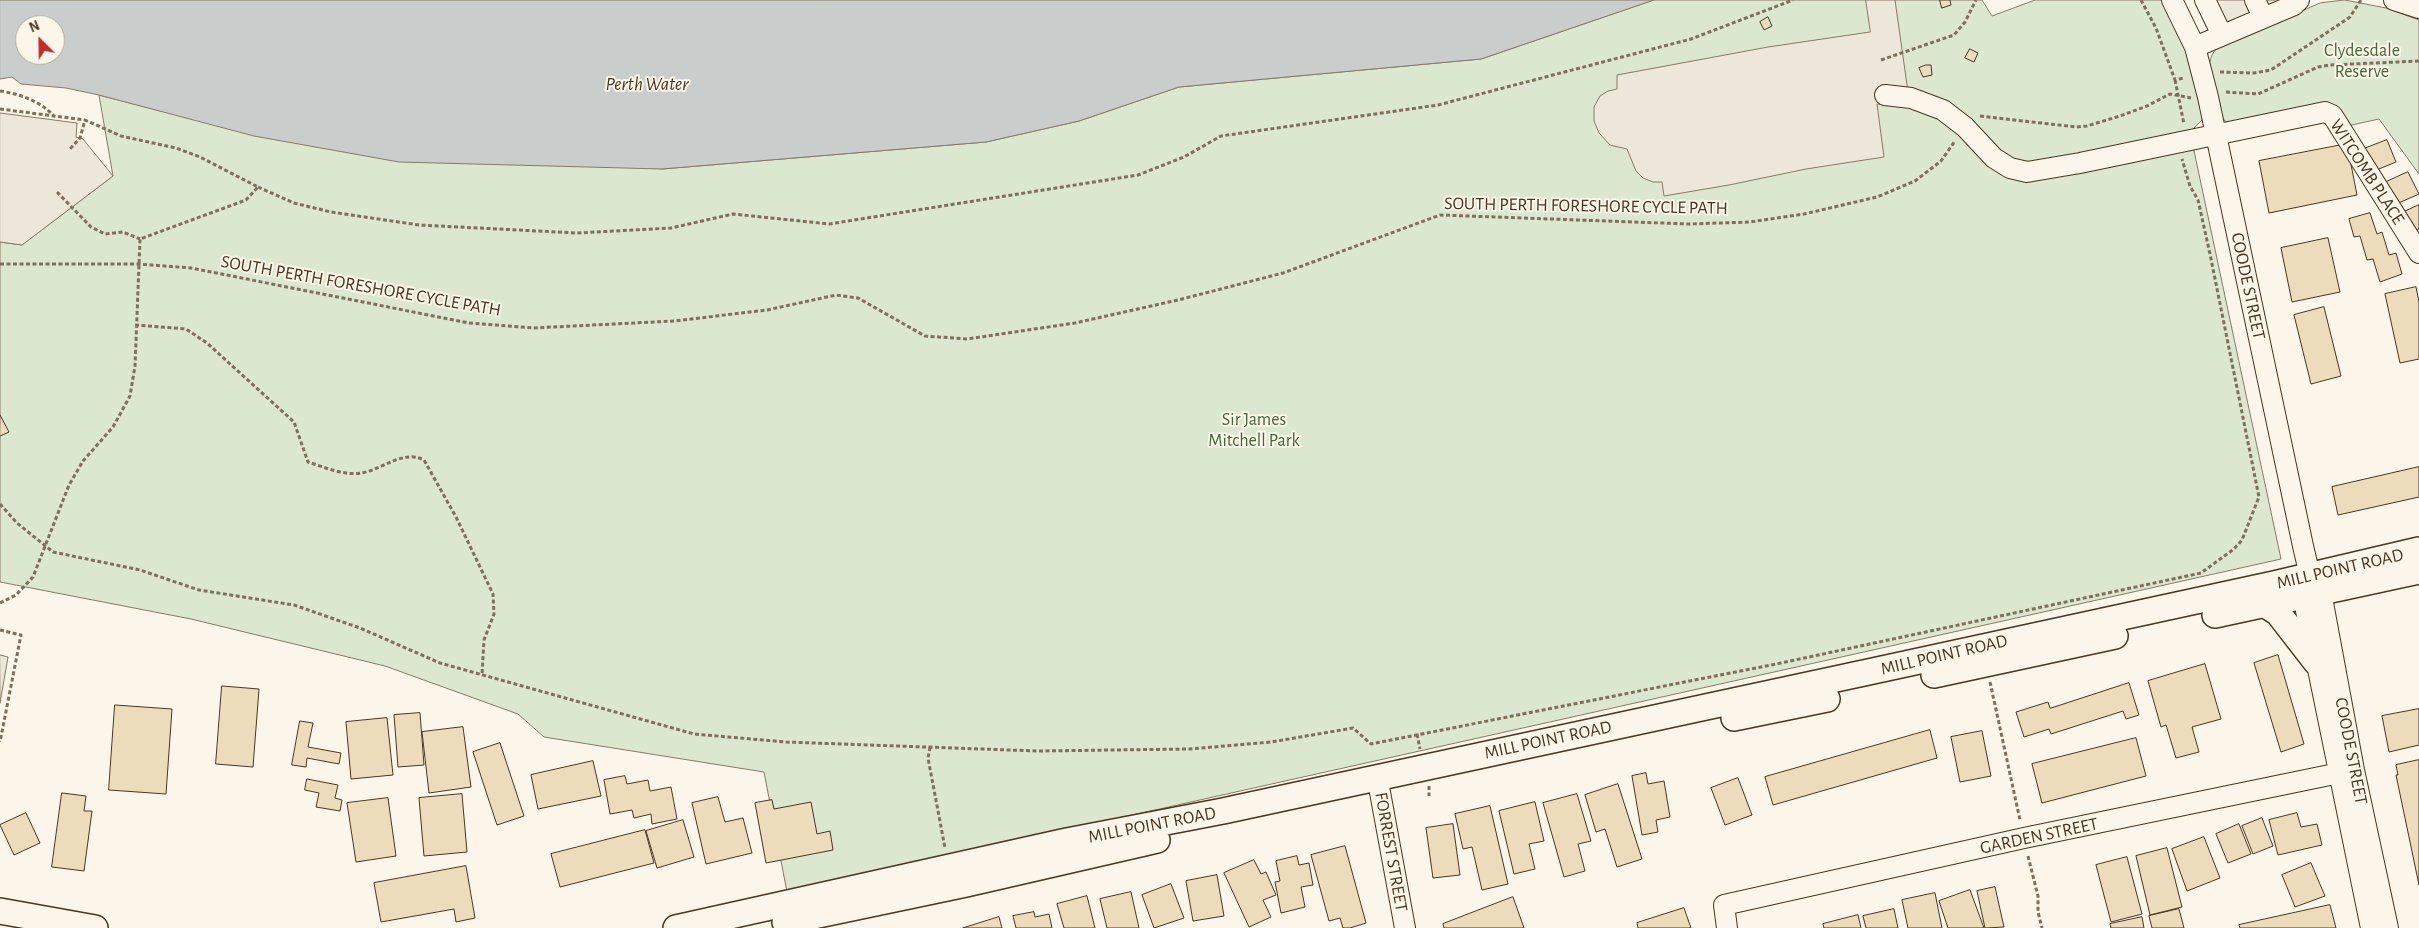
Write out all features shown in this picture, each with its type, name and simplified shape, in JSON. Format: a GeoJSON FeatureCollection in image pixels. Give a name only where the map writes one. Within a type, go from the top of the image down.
{"type":"FeatureCollection","features":[{"type":"Feature","properties":{"kind":"main road","name":"MILL POINT ROAD"},"geometry":{"type":"LineString","coordinates":[[759,928],[1067,841],[1778,709],[2264,604],[2419,550]]}},
{"type":"Feature","properties":{"kind":"main road","name":"MILL POINT ROAD"},"geometry":{"type":"LineString","coordinates":[[1378,784],[2312,588],[2419,571]]}},
{"type":"Feature","properties":{"kind":"main road"},"geometry":{"type":"LineString","coordinates":[[2264,604],[2278,613],[2316,662]]}},
{"type":"Feature","properties":{"kind":"main road"},"geometry":{"type":"LineString","coordinates":[[0,911],[95,928]]}},
{"type":"Feature","properties":{"kind":"main road","name":"MILL POINT ROAD"},"geometry":{"type":"LineString","coordinates":[[676,928],[795,917]]}},
{"type":"Feature","properties":{"kind":"street","name":"COODE STREET"},"geometry":{"type":"LineString","coordinates":[[2172,0],[2195,47],[2216,134],[2312,588],[2346,771],[2371,928]]}},
{"type":"Feature","properties":{"kind":"street"},"geometry":{"type":"LineString","coordinates":[[2205,0],[2222,35]]}},
{"type":"Feature","properties":{"kind":"street"},"geometry":{"type":"LineString","coordinates":[[2195,47],[2222,35],[2259,9],[2294,5],[2299,0]]}},
{"type":"Feature","properties":{"kind":"street"},"geometry":{"type":"LineString","coordinates":[[2394,0],[2419,8]]}},
{"type":"Feature","properties":{"kind":"street","name":"WITCOMB PLACE"},"geometry":{"type":"LineString","coordinates":[[1885,94],[1911,98],[1943,110],[1966,127],[1994,158],[2010,168],[2027,172],[2324,112],[2332,115],[2419,253]]}},
{"type":"Feature","properties":{"kind":"street","name":"COODE STREET"},"geometry":{"type":"LineString","coordinates":[[2312,588],[2316,662],[2388,928]]}},
{"type":"Feature","properties":{"kind":"street","name":"GARDEN STREET"},"geometry":{"type":"LineString","coordinates":[[1728,928],[1724,905],[2024,838],[2346,771]]}},
{"type":"Feature","properties":{"kind":"street","name":"FORREST STREET"},"geometry":{"type":"LineString","coordinates":[[1378,784],[1405,928]]}},
{"type":"Feature","properties":{"kind":"path"},"geometry":{"type":"LineString","coordinates":[[0,109],[85,120],[121,136],[176,148],[200,157],[294,203],[331,212],[419,225],[577,233],[670,228],[733,214],[830,224],[1138,175],[1184,157],[1221,136],[1438,105],[1691,38],[1793,0]]}},
{"type":"Feature","properties":{"kind":"path"},"geometry":{"type":"LineString","coordinates":[[1881,60],[1954,36],[1965,22],[1976,0]]}},
{"type":"Feature","properties":{"kind":"path"},"geometry":{"type":"LineString","coordinates":[[0,504],[17,523],[53,552],[140,570],[199,590],[294,605],[360,628],[440,663],[694,734],[786,742],[1037,751],[1190,749],[1271,742],[1353,728],[1371,744],[1781,663],[2201,573],[2234,549],[2242,540],[2259,497],[2198,200],[2190,186],[2180,152],[2186,132],[2179,95],[2156,28],[2141,0]]}},
{"type":"Feature","properties":{"kind":"path"},"geometry":{"type":"LineString","coordinates":[[2175,80],[2225,71],[2254,73],[2271,70],[2350,17],[2361,0]]}},
{"type":"Feature","properties":{"kind":"path","name":"SOUTH PERTH FORESHORE CYCLE PATH"},"geometry":{"type":"LineString","coordinates":[[0,264],[138,264],[201,270],[469,323],[533,328],[683,320],[767,310],[836,295],[858,298],[925,336],[967,339],[1075,323],[1178,300],[1283,273],[1440,214],[1689,224],[1750,222],[1804,214],[1877,197],[1915,181],[1941,161],[1966,127],[1975,117],[1982,115],[2076,127],[2087,126],[2147,106],[2170,94],[2195,100],[2228,91],[2258,94],[2318,67],[2419,61]]}},
{"type":"Feature","properties":{"kind":"path"},"geometry":{"type":"LineString","coordinates":[[0,91],[19,94],[48,110],[54,116]]}},
{"type":"Feature","properties":{"kind":"path"},"geometry":{"type":"LineString","coordinates":[[70,149],[80,138],[85,120]]}},
{"type":"Feature","properties":{"kind":"path"},"geometry":{"type":"LineString","coordinates":[[57,192],[91,227],[105,234],[123,232],[140,238],[246,200],[258,187]]}},
{"type":"Feature","properties":{"kind":"path"},"geometry":{"type":"LineString","coordinates":[[0,604],[16,596],[32,577],[69,485],[78,469],[113,427],[130,396],[135,366],[135,325],[140,238]]}},
{"type":"Feature","properties":{"kind":"path"},"geometry":{"type":"LineString","coordinates":[[135,325],[186,329],[193,332],[294,422],[308,462],[343,472],[360,474],[404,457],[416,456],[424,460],[456,517],[493,594],[494,614],[484,640],[482,675]]}},
{"type":"Feature","properties":{"kind":"path"},"geometry":{"type":"LineString","coordinates":[[0,630],[21,635],[0,742]]}},
{"type":"Feature","properties":{"kind":"path"},"geometry":{"type":"LineString","coordinates":[[1986,664],[2038,896],[2038,912],[2042,928]]}},
{"type":"Feature","properties":{"kind":"path"},"geometry":{"type":"LineString","coordinates":[[930,747],[928,758],[946,851]]}},
{"type":"Feature","properties":{"kind":"green space","name":"Sir James Mitchell Park"},"geometry":{"type":"Polygon","coordinates":[[[1654,0],[1982,0],[1992,16],[2035,0],[2163,0],[2189,58],[2202,112],[2202,120],[2190,132],[2281,559],[787,892],[764,772],[544,737],[518,714],[385,666],[191,619],[0,582],[0,242],[22,245],[113,176],[99,95],[161,111],[662,169],[986,142],[1079,121],[1179,87],[1481,59],[1654,0]]]}},
{"type":"Feature","properties":{"kind":"green space","name":"Clydesdale Reserve"},"geometry":{"type":"Polygon","coordinates":[[[2345,0],[2386,8],[2419,20],[2419,174],[2379,119],[2347,126],[2339,113],[2231,123],[2225,121],[2221,116],[2209,71],[2212,55],[2217,48],[2320,3],[2345,0]]]}},
{"type":"Feature","properties":{"kind":"shaded area"},"geometry":{"type":"Polygon","coordinates":[[[1866,0],[1895,0],[1910,106],[1877,104],[1884,157],[1806,169],[1664,196],[1662,182],[1653,182],[1643,178],[1636,171],[1627,149],[1610,145],[1599,133],[1594,121],[1594,107],[1600,96],[1608,91],[1617,89],[1617,75],[1768,47],[1870,32],[1866,0]]]}},
{"type":"Feature","properties":{"kind":"shaded area"},"geometry":{"type":"Polygon","coordinates":[[[2195,0],[2308,0],[2217,48],[2195,0]]]}},
{"type":"Feature","properties":{"kind":"shaded area"},"geometry":{"type":"Polygon","coordinates":[[[0,113],[77,123],[76,137],[83,139],[113,176],[22,245],[0,242],[0,113]]]}},
{"type":"Feature","properties":{"kind":"shaded area"},"geometry":{"type":"Polygon","coordinates":[[[0,655],[8,657],[0,703],[0,655]]]}},
{"type":"Feature","properties":{"kind":"water","name":"Perth Water"},"geometry":{"type":"Polygon","coordinates":[[[0,0],[1654,0],[1481,59],[1179,87],[1079,121],[986,142],[662,169],[399,162],[254,136],[99,95],[66,88],[21,84],[12,77],[0,79],[0,0]]]}},
{"type":"Feature","properties":{"kind":"building"},"geometry":{"type":"Polygon","coordinates":[[[1940,0],[1950,0],[1951,5],[1942,8],[1940,0]]]}},
{"type":"Feature","properties":{"kind":"building"},"geometry":{"type":"Polygon","coordinates":[[[1768,17],[1772,26],[1764,30],[1760,22],[1768,17]]]}},
{"type":"Feature","properties":{"kind":"building"},"geometry":{"type":"Polygon","coordinates":[[[1970,49],[1978,53],[1974,62],[1965,58],[1970,49]]]}},
{"type":"Feature","properties":{"kind":"building"},"geometry":{"type":"Polygon","coordinates":[[[1931,65],[1932,75],[1923,77],[1919,68],[1931,65]]]}},
{"type":"Feature","properties":{"kind":"building"},"geometry":{"type":"Polygon","coordinates":[[[2387,140],[2396,162],[2369,173],[2361,150],[2387,140]]]}},
{"type":"Feature","properties":{"kind":"building"},"geometry":{"type":"Polygon","coordinates":[[[2347,144],[2357,195],[2269,213],[2259,161],[2347,144]]]}},
{"type":"Feature","properties":{"kind":"building"},"geometry":{"type":"Polygon","coordinates":[[[2408,172],[2419,194],[2394,205],[2384,183],[2408,172]]]}},
{"type":"Feature","properties":{"kind":"building"},"geometry":{"type":"Polygon","coordinates":[[[2419,205],[2419,229],[2414,232],[2404,212],[2419,205]]]}},
{"type":"Feature","properties":{"kind":"building"},"geometry":{"type":"Polygon","coordinates":[[[2370,213],[2377,234],[2382,232],[2389,255],[2396,253],[2402,274],[2380,282],[2373,259],[2367,260],[2360,236],[2354,237],[2349,219],[2370,213]]]}},
{"type":"Feature","properties":{"kind":"building"},"geometry":{"type":"Polygon","coordinates":[[[2328,238],[2340,292],[2292,302],[2281,248],[2328,238]]]}},
{"type":"Feature","properties":{"kind":"building"},"geometry":{"type":"Polygon","coordinates":[[[2416,287],[2419,302],[2419,359],[2400,363],[2385,294],[2416,287]]]}},
{"type":"Feature","properties":{"kind":"building"},"geometry":{"type":"Polygon","coordinates":[[[2324,307],[2341,376],[2311,384],[2294,315],[2324,307]]]}},
{"type":"Feature","properties":{"kind":"building"},"geometry":{"type":"Polygon","coordinates":[[[0,415],[9,432],[0,436],[0,415]]]}},
{"type":"Feature","properties":{"kind":"building"},"geometry":{"type":"Polygon","coordinates":[[[2419,467],[2419,497],[2338,515],[2332,487],[2419,467]]]}},
{"type":"Feature","properties":{"kind":"building"},"geometry":{"type":"Polygon","coordinates":[[[2278,655],[2304,744],[2281,752],[2254,663],[2278,655]]]}},
{"type":"Feature","properties":{"kind":"building"},"geometry":{"type":"Polygon","coordinates":[[[2205,664],[2221,719],[2192,727],[2199,752],[2176,758],[2166,725],[2161,727],[2148,681],[2205,664]]]}},
{"type":"Feature","properties":{"kind":"building"},"geometry":{"type":"Polygon","coordinates":[[[2129,683],[2139,715],[2126,719],[2123,711],[2051,734],[2049,729],[2024,737],[2016,712],[2048,702],[2050,708],[2129,683]]]}},
{"type":"Feature","properties":{"kind":"building"},"geometry":{"type":"Polygon","coordinates":[[[222,686],[259,689],[253,767],[216,764],[222,686]]]}},
{"type":"Feature","properties":{"kind":"building"},"geometry":{"type":"Polygon","coordinates":[[[115,705],[172,709],[166,794],[109,790],[115,705]]]}},
{"type":"Feature","properties":{"kind":"building"},"geometry":{"type":"Polygon","coordinates":[[[2419,709],[2419,745],[2389,752],[2382,716],[2419,709]]]}},
{"type":"Feature","properties":{"kind":"building"},"geometry":{"type":"Polygon","coordinates":[[[420,713],[424,765],[398,767],[394,715],[420,713]]]}},
{"type":"Feature","properties":{"kind":"building"},"geometry":{"type":"Polygon","coordinates":[[[387,718],[393,775],[351,779],[346,722],[387,718]]]}},
{"type":"Feature","properties":{"kind":"building"},"geometry":{"type":"Polygon","coordinates":[[[300,721],[313,723],[308,747],[341,753],[339,764],[307,758],[306,767],[292,765],[300,721]]]}},
{"type":"Feature","properties":{"kind":"building"},"geometry":{"type":"Polygon","coordinates":[[[463,727],[471,787],[429,793],[422,732],[463,727]]]}},
{"type":"Feature","properties":{"kind":"building"},"geometry":{"type":"Polygon","coordinates":[[[1930,730],[1937,758],[1773,805],[1765,777],[1930,730]]]}},
{"type":"Feature","properties":{"kind":"building"},"geometry":{"type":"Polygon","coordinates":[[[1982,731],[1991,776],[1960,782],[1951,737],[1982,731]]]}},
{"type":"Feature","properties":{"kind":"building"},"geometry":{"type":"Polygon","coordinates":[[[2136,738],[2146,776],[2042,803],[2032,764],[2136,738]]]}},
{"type":"Feature","properties":{"kind":"building"},"geometry":{"type":"Polygon","coordinates":[[[500,743],[524,816],[497,825],[473,752],[500,743]]]}},
{"type":"Feature","properties":{"kind":"building"},"geometry":{"type":"Polygon","coordinates":[[[2419,760],[2419,885],[2396,775],[2398,775],[2396,765],[2419,760]]]}},
{"type":"Feature","properties":{"kind":"building"},"geometry":{"type":"Polygon","coordinates":[[[593,761],[601,796],[538,809],[531,775],[593,761]]]}},
{"type":"Feature","properties":{"kind":"building"},"geometry":{"type":"Polygon","coordinates":[[[1646,773],[1648,784],[1664,781],[1670,817],[1656,820],[1658,832],[1642,835],[1632,776],[1646,773]]]}},
{"type":"Feature","properties":{"kind":"building"},"geometry":{"type":"Polygon","coordinates":[[[625,776],[627,784],[648,780],[650,791],[671,787],[677,819],[652,824],[651,814],[634,818],[632,810],[610,814],[604,780],[625,776]]]}},
{"type":"Feature","properties":{"kind":"building"},"geometry":{"type":"Polygon","coordinates":[[[1738,778],[1752,815],[1725,825],[1711,788],[1738,778]]]}},
{"type":"Feature","properties":{"kind":"building"},"geometry":{"type":"Polygon","coordinates":[[[307,779],[338,785],[335,798],[342,800],[340,811],[316,807],[319,793],[305,790],[307,779]]]}},
{"type":"Feature","properties":{"kind":"building"},"geometry":{"type":"Polygon","coordinates":[[[1618,784],[1642,859],[1617,867],[1605,829],[1596,832],[1585,795],[1618,784]]]}},
{"type":"Feature","properties":{"kind":"building"},"geometry":{"type":"Polygon","coordinates":[[[62,793],[86,796],[84,811],[92,811],[84,871],[52,867],[62,793]]]}},
{"type":"Feature","properties":{"kind":"building"},"geometry":{"type":"Polygon","coordinates":[[[462,794],[467,852],[424,856],[419,798],[462,794]]]}},
{"type":"Feature","properties":{"kind":"building"},"geometry":{"type":"Polygon","coordinates":[[[1577,794],[1591,841],[1578,844],[1585,871],[1564,877],[1543,803],[1577,794]]]}},
{"type":"Feature","properties":{"kind":"building"},"geometry":{"type":"Polygon","coordinates":[[[718,797],[725,822],[743,818],[752,853],[706,864],[692,803],[718,797]]]}},
{"type":"Feature","properties":{"kind":"building"},"geometry":{"type":"Polygon","coordinates":[[[388,798],[396,856],[356,862],[347,803],[388,798]]]}},
{"type":"Feature","properties":{"kind":"building"},"geometry":{"type":"Polygon","coordinates":[[[772,800],[774,809],[811,802],[817,834],[830,831],[833,850],[766,863],[755,803],[772,800]]]}},
{"type":"Feature","properties":{"kind":"building"},"geometry":{"type":"Polygon","coordinates":[[[1535,802],[1544,841],[1529,844],[1535,869],[1514,874],[1499,811],[1535,802]]]}},
{"type":"Feature","properties":{"kind":"building"},"geometry":{"type":"Polygon","coordinates":[[[1490,806],[1508,884],[1482,890],[1472,847],[1463,849],[1455,814],[1490,806]]]}},
{"type":"Feature","properties":{"kind":"building"},"geometry":{"type":"Polygon","coordinates":[[[26,813],[40,843],[14,855],[0,825],[26,813]]]}},
{"type":"Feature","properties":{"kind":"building"},"geometry":{"type":"Polygon","coordinates":[[[2297,813],[2301,827],[2317,824],[2322,845],[2278,855],[2269,820],[2297,813]]]}},
{"type":"Feature","properties":{"kind":"building"},"geometry":{"type":"Polygon","coordinates":[[[2262,818],[2273,846],[2253,854],[2242,826],[2262,818]]]}},
{"type":"Feature","properties":{"kind":"building"},"geometry":{"type":"Polygon","coordinates":[[[683,820],[694,857],[657,868],[646,831],[683,820]]]}},
{"type":"Feature","properties":{"kind":"building"},"geometry":{"type":"Polygon","coordinates":[[[1453,824],[1460,875],[1433,878],[1426,828],[1453,824]]]}},
{"type":"Feature","properties":{"kind":"building"},"geometry":{"type":"Polygon","coordinates":[[[2239,824],[2251,854],[2228,863],[2216,834],[2239,824]]]}},
{"type":"Feature","properties":{"kind":"building"},"geometry":{"type":"Polygon","coordinates":[[[645,830],[654,863],[560,887],[551,854],[645,830]]]}},
{"type":"Feature","properties":{"kind":"building"},"geometry":{"type":"Polygon","coordinates":[[[2204,837],[2220,878],[2187,891],[2172,849],[2204,837]]]}},
{"type":"Feature","properties":{"kind":"building"},"geometry":{"type":"Polygon","coordinates":[[[1345,846],[1366,923],[1350,928],[1343,928],[1340,918],[1329,921],[1311,855],[1345,846]]]}},
{"type":"Feature","properties":{"kind":"building"},"geometry":{"type":"Polygon","coordinates":[[[2167,848],[2182,907],[2150,915],[2136,856],[2167,848]]]}},
{"type":"Feature","properties":{"kind":"building"},"geometry":{"type":"Polygon","coordinates":[[[1297,856],[1299,865],[1309,863],[1313,885],[1301,887],[1305,907],[1281,913],[1275,882],[1280,881],[1276,861],[1297,856]]]}},
{"type":"Feature","properties":{"kind":"building"},"geometry":{"type":"Polygon","coordinates":[[[2127,857],[2142,914],[2111,922],[2096,865],[2127,857]]]}},
{"type":"Feature","properties":{"kind":"building"},"geometry":{"type":"Polygon","coordinates":[[[1254,860],[1261,874],[1266,872],[1276,895],[1263,900],[1271,917],[1249,927],[1224,873],[1254,860]]]}},
{"type":"Feature","properties":{"kind":"building"},"geometry":{"type":"Polygon","coordinates":[[[2311,863],[2325,896],[2295,907],[2282,875],[2311,863]]]}},
{"type":"Feature","properties":{"kind":"building"},"geometry":{"type":"Polygon","coordinates":[[[466,866],[475,918],[456,922],[454,909],[381,922],[374,883],[466,866]]]}},
{"type":"Feature","properties":{"kind":"building"},"geometry":{"type":"Polygon","coordinates":[[[1217,875],[1224,916],[1193,921],[1186,881],[1217,875]]]}},
{"type":"Feature","properties":{"kind":"building"},"geometry":{"type":"Polygon","coordinates":[[[1171,884],[1184,918],[1154,928],[1142,895],[1171,884]]]}},
{"type":"Feature","properties":{"kind":"building"},"geometry":{"type":"Polygon","coordinates":[[[1995,887],[2004,927],[1985,928],[1977,891],[1995,887]]]}},
{"type":"Feature","properties":{"kind":"building"},"geometry":{"type":"Polygon","coordinates":[[[1970,890],[1984,928],[1948,928],[1939,901],[1970,890]]]}},
{"type":"Feature","properties":{"kind":"building"},"geometry":{"type":"Polygon","coordinates":[[[1131,892],[1139,928],[1107,928],[1100,899],[1131,892]]]}},
{"type":"Feature","properties":{"kind":"building"},"geometry":{"type":"Polygon","coordinates":[[[1935,893],[1942,928],[1908,928],[1902,900],[1935,893]]]}},
{"type":"Feature","properties":{"kind":"building"},"geometry":{"type":"Polygon","coordinates":[[[1087,896],[1095,928],[1064,928],[1057,904],[1087,896]]]}},
{"type":"Feature","properties":{"kind":"building"},"geometry":{"type":"Polygon","coordinates":[[[1513,897],[1524,928],[1444,928],[1443,924],[1513,897]]]}},
{"type":"Feature","properties":{"kind":"building"},"geometry":{"type":"Polygon","coordinates":[[[2330,905],[2336,928],[2240,928],[2239,925],[2330,905]]]}},
{"type":"Feature","properties":{"kind":"building"},"geometry":{"type":"Polygon","coordinates":[[[1684,908],[1691,928],[1638,928],[1637,923],[1684,908]]]}},
{"type":"Feature","properties":{"kind":"building"},"geometry":{"type":"Polygon","coordinates":[[[1894,909],[1898,928],[1866,928],[1863,916],[1894,909]]]}},
{"type":"Feature","properties":{"kind":"building"},"geometry":{"type":"Polygon","coordinates":[[[2179,909],[2184,928],[2152,928],[2149,916],[2179,909]]]}},
{"type":"Feature","properties":{"kind":"building"},"geometry":{"type":"Polygon","coordinates":[[[1034,912],[1035,917],[1049,914],[1052,928],[1016,928],[1013,916],[1034,912]]]}},
{"type":"Feature","properties":{"kind":"building"},"geometry":{"type":"Polygon","coordinates":[[[1858,915],[1861,928],[1824,928],[1823,924],[1858,915]]]}},
{"type":"Feature","properties":{"kind":"building"},"geometry":{"type":"Polygon","coordinates":[[[999,917],[1002,928],[963,928],[999,917]]]}},
{"type":"Feature","properties":{"kind":"building"},"geometry":{"type":"Polygon","coordinates":[[[2142,917],[2144,928],[2111,928],[2110,924],[2142,917]]]}}]}
